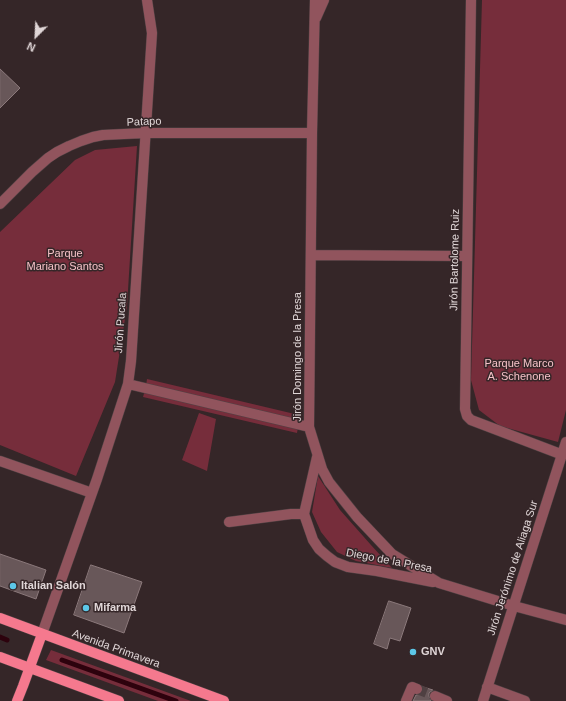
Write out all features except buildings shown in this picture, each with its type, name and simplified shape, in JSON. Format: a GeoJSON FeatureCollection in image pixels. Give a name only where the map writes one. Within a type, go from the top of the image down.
{"type":"FeatureCollection","features":[{"type":"Feature","properties":{"kind":"main road","name":"Avenida Primavera"},"geometry":{"type":"LineString","coordinates":[[0,618],[224,701]]}},
{"type":"Feature","properties":{"kind":"main road"},"geometry":{"type":"LineString","coordinates":[[17,701],[42,634]]}},
{"type":"Feature","properties":{"kind":"main road"},"geometry":{"type":"LineString","coordinates":[[0,657],[119,701]]}},
{"type":"Feature","properties":{"kind":"street","name":"Jirón Pucala"},"geometry":{"type":"LineString","coordinates":[[42,634],[92,493],[128,384],[131,361],[152,33],[147,0]]}},
{"type":"Feature","properties":{"kind":"street","name":"Jirón Domingo de la Presa"},"geometry":{"type":"LineString","coordinates":[[315,0],[309,427],[322,469],[329,482],[357,516],[392,554],[439,583],[566,620]]}},
{"type":"Feature","properties":{"kind":"street"},"geometry":{"type":"LineString","coordinates":[[314,23],[324,0]]}},
{"type":"Feature","properties":{"kind":"street","name":"Jirón Bartolome Ruiz"},"geometry":{"type":"LineString","coordinates":[[471,0],[465,409],[467,416],[471,420],[563,455]]}},
{"type":"Feature","properties":{"kind":"street","name":"Patapo"},"geometry":{"type":"LineString","coordinates":[[0,204],[48,158],[57,152],[81,141],[103,136],[145,133],[312,133]]}},
{"type":"Feature","properties":{"kind":"street"},"geometry":{"type":"LineString","coordinates":[[311,255],[467,256]]}},
{"type":"Feature","properties":{"kind":"street"},"geometry":{"type":"LineString","coordinates":[[128,384],[309,427]]}},
{"type":"Feature","properties":{"kind":"street","name":"Jirón Jerónimo de Aliaga Sur"},"geometry":{"type":"LineString","coordinates":[[483,701],[566,442]]}},
{"type":"Feature","properties":{"kind":"street"},"geometry":{"type":"LineString","coordinates":[[229,522],[291,514],[304,514],[318,455]]}},
{"type":"Feature","properties":{"kind":"street"},"geometry":{"type":"LineString","coordinates":[[0,461],[92,493]]}},
{"type":"Feature","properties":{"kind":"street","name":"Diego de la Presa"},"geometry":{"type":"LineString","coordinates":[[304,514],[313,540],[319,549],[335,562],[360,569],[439,583]]}},
{"type":"Feature","properties":{"kind":"street"},"geometry":{"type":"LineString","coordinates":[[406,701],[412,687],[417,689]]}},
{"type":"Feature","properties":{"kind":"street"},"geometry":{"type":"LineString","coordinates":[[488,687],[525,701]]}},
{"type":"Feature","properties":{"kind":"street"},"geometry":{"type":"LineString","coordinates":[[435,696],[447,701]]}},
{"type":"Feature","properties":{"kind":"green space","name":"Parque Marco A. Schenone"},"geometry":{"type":"Polygon","coordinates":[[[482,0],[566,0],[566,410],[558,442],[500,426],[479,410],[471,380],[482,0]]]}},
{"type":"Feature","properties":{"kind":"green space","name":"Parque Mariano Santos"},"geometry":{"type":"Polygon","coordinates":[[[137,146],[127,306],[115,382],[76,476],[0,445],[0,232],[75,160],[95,150],[137,146]]]}},
{"type":"Feature","properties":{"kind":"green space"},"geometry":{"type":"Polygon","coordinates":[[[147,379],[299,415],[297,421],[146,386],[147,379]]]}},
{"type":"Feature","properties":{"kind":"green space"},"geometry":{"type":"Polygon","coordinates":[[[145,390],[298,427],[297,433],[143,397],[145,390]]]}},
{"type":"Feature","properties":{"kind":"green space"},"geometry":{"type":"Polygon","coordinates":[[[199,413],[216,419],[207,471],[182,460],[199,413]]]}},
{"type":"Feature","properties":{"kind":"green space"},"geometry":{"type":"Polygon","coordinates":[[[318,476],[340,510],[392,568],[356,561],[337,552],[321,532],[312,512],[318,476]]]}},
{"type":"Feature","properties":{"kind":"green space"},"geometry":{"type":"Polygon","coordinates":[[[51,650],[191,701],[158,701],[46,660],[51,650]]]}},
{"type":"Feature","properties":{"kind":"waterway"},"geometry":{"type":"LineString","coordinates":[[0,637],[7,640]]}},
{"type":"Feature","properties":{"kind":"waterway"},"geometry":{"type":"LineString","coordinates":[[62,660],[176,701]]}},
{"type":"Feature","properties":{"kind":"tunnel"},"geometry":{"type":"LineString","coordinates":[[417,689],[435,696]]}},
{"type":"Feature","properties":{"kind":"place","name":"Italian Salón"},"geometry":{"type":"Point","coordinates":[13,586]}},
{"type":"Feature","properties":{"kind":"place","name":"Mifarma"},"geometry":{"type":"Point","coordinates":[86,608]}},
{"type":"Feature","properties":{"kind":"place","name":"GNV"},"geometry":{"type":"Point","coordinates":[413,652]}}]}
